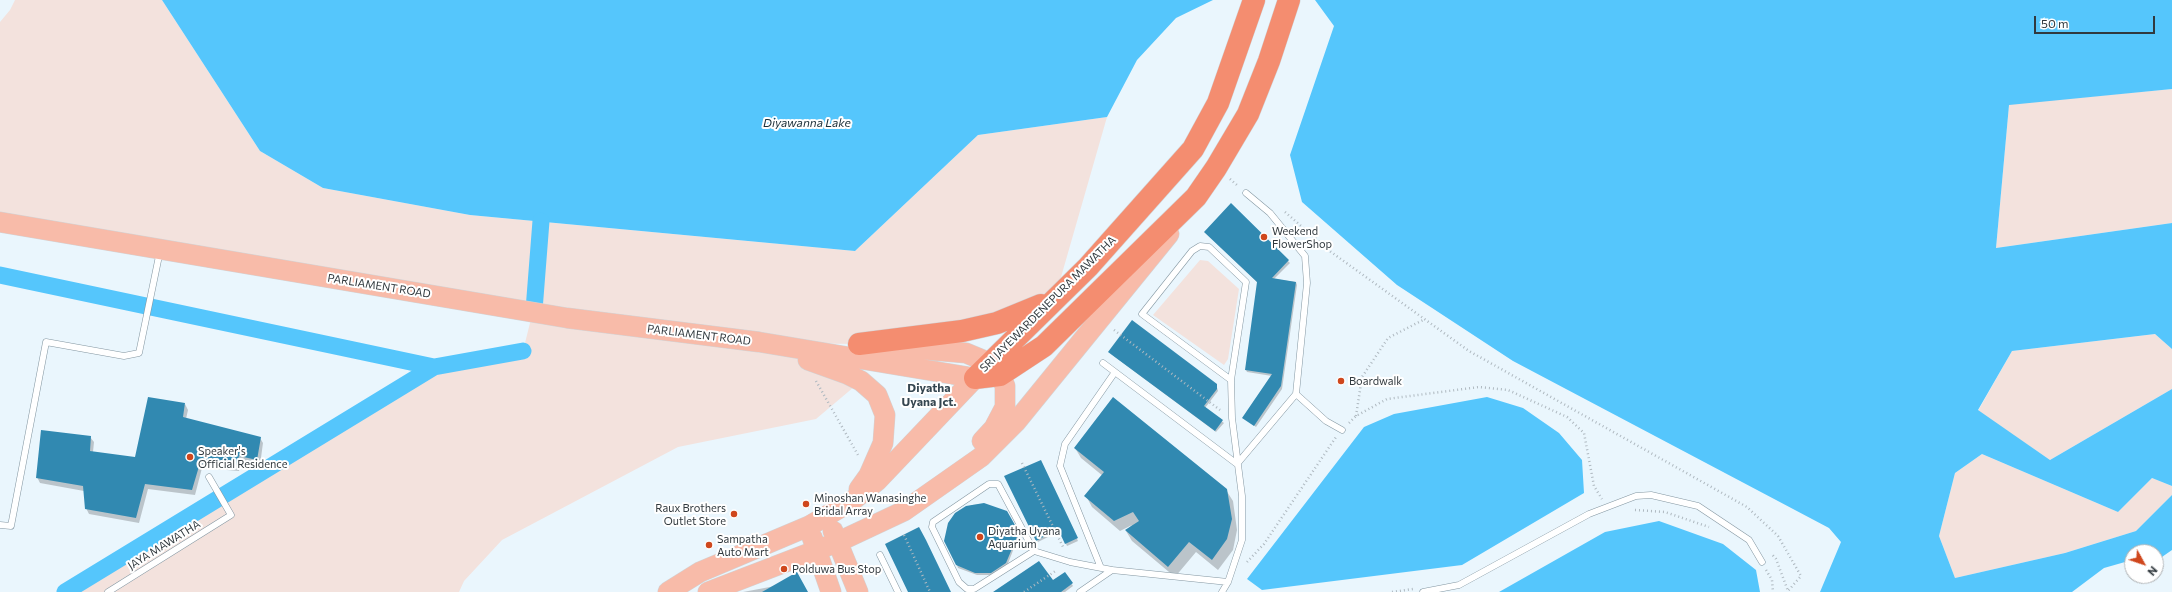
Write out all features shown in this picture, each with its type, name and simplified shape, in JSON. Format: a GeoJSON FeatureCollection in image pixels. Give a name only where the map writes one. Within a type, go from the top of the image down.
{"type":"FeatureCollection","features":[{"type":"Feature","properties":{"kind":"highway","name":"SRI JAYEWARDENEPURA MAWATHA"},"geometry":{"type":"LineString","coordinates":[[988,372],[1055,298],[1088,267],[1192,149],[1218,103],[1254,1]]}},
{"type":"Feature","properties":{"kind":"highway","name":"SRI JAYEWARDENEPURA MAWATHA"},"geometry":{"type":"LineString","coordinates":[[988,372],[1044,346],[1196,197],[1216,168],[1248,114],[1269,61],[1288,4]]}},
{"type":"Feature","properties":{"kind":"highway"},"geometry":{"type":"LineString","coordinates":[[859,344],[962,331],[997,323],[1013,318],[1055,298]]}},
{"type":"Feature","properties":{"kind":"main road"},"geometry":{"type":"LineString","coordinates":[[708,592],[838,542],[904,511],[981,456],[1016,422],[1160,246],[1196,197]]}},
{"type":"Feature","properties":{"kind":"main road","name":"PARLIAMENT ROAD"},"geometry":{"type":"LineString","coordinates":[[0,222],[159,259],[520,309],[567,318],[988,372]]}},
{"type":"Feature","properties":{"kind":"main road"},"geometry":{"type":"LineString","coordinates":[[758,342],[847,374],[861,382],[877,395],[885,415],[883,443],[869,475],[852,501]]}},
{"type":"Feature","properties":{"kind":"main road","name":"PARLIAMENT ROAD"},"geometry":{"type":"LineString","coordinates":[[758,342],[859,344],[966,353],[988,372]]}},
{"type":"Feature","properties":{"kind":"main road"},"geometry":{"type":"LineString","coordinates":[[668,592],[700,572],[809,526],[852,501],[877,481],[988,372],[1005,386],[1005,407],[994,428],[931,493]]}},
{"type":"Feature","properties":{"kind":"main road"},"geometry":{"type":"LineString","coordinates":[[828,516],[858,592]]}},
{"type":"Feature","properties":{"kind":"main road"},"geometry":{"type":"LineString","coordinates":[[809,526],[831,592]]}},
{"type":"Feature","properties":{"kind":"lane"},"geometry":{"type":"LineString","coordinates":[[1237,464],[1296,394],[1307,283],[1305,256],[1270,213],[1246,193]]}},
{"type":"Feature","properties":{"kind":"lane"},"geometry":{"type":"LineString","coordinates":[[1222,592],[1228,582],[1242,540],[1242,496],[1232,418],[1231,380],[1246,282],[1209,247],[1200,246],[1192,251],[1142,314],[1231,380]]}},
{"type":"Feature","properties":{"kind":"lane"},"geometry":{"type":"LineString","coordinates":[[0,526],[11,526],[46,342],[124,356],[139,353],[159,259]]}},
{"type":"Feature","properties":{"kind":"lane"},"geometry":{"type":"LineString","coordinates":[[1103,363],[1237,464]]}},
{"type":"Feature","properties":{"kind":"lane"},"geometry":{"type":"LineString","coordinates":[[1101,568],[1060,466],[1065,444],[1115,372]]}},
{"type":"Feature","properties":{"kind":"lane"},"geometry":{"type":"LineString","coordinates":[[1296,394],[1326,421],[1342,430]]}},
{"type":"Feature","properties":{"kind":"lane","name":"JAYA MAWATHA"},"geometry":{"type":"LineString","coordinates":[[108,592],[231,515],[210,477]]}},
{"type":"Feature","properties":{"kind":"lane"},"geometry":{"type":"LineString","coordinates":[[1034,551],[974,589],[967,589],[959,582],[932,527],[934,522],[989,484],[998,484],[1034,551],[1070,562],[1112,570],[1228,582]]}},
{"type":"Feature","properties":{"kind":"lane"},"geometry":{"type":"LineString","coordinates":[[1422,590],[1458,585],[1589,514],[1636,496],[1651,495],[1698,506],[1749,540],[1762,562]]}},
{"type":"Feature","properties":{"kind":"lane"},"geometry":{"type":"LineString","coordinates":[[880,555],[898,592]]}},
{"type":"Feature","properties":{"kind":"lane"},"geometry":{"type":"LineString","coordinates":[[1080,592],[1112,570]]}},
{"type":"Feature","properties":{"kind":"path"},"geometry":{"type":"LineString","coordinates":[[1227,177],[1246,193]]}},
{"type":"Feature","properties":{"kind":"path"},"geometry":{"type":"LineString","coordinates":[[1284,211],[1331,252],[1423,320],[1469,351],[1747,507],[1778,536],[1801,576],[1788,591],[1776,559],[1767,548]]}},
{"type":"Feature","properties":{"kind":"path"},"geometry":{"type":"LineString","coordinates":[[1356,416],[1362,377],[1388,338],[1423,320]]}},
{"type":"Feature","properties":{"kind":"path"},"geometry":{"type":"LineString","coordinates":[[1118,333],[1232,418]]}},
{"type":"Feature","properties":{"kind":"path"},"geometry":{"type":"LineString","coordinates":[[803,358],[869,475]]}},
{"type":"Feature","properties":{"kind":"path"},"geometry":{"type":"LineString","coordinates":[[1228,582],[1264,544],[1342,430],[1356,416],[1387,399],[1479,387],[1508,390],[1567,416],[1584,432],[1594,486],[1602,499]]}},
{"type":"Feature","properties":{"kind":"path"},"geometry":{"type":"LineString","coordinates":[[1022,463],[1070,562],[1024,592]]}},
{"type":"Feature","properties":{"kind":"path"},"geometry":{"type":"LineString","coordinates":[[1595,503],[1610,497]]}},
{"type":"Feature","properties":{"kind":"path"},"geometry":{"type":"LineString","coordinates":[[1630,511],[1637,509],[1665,512],[1711,528]]}},
{"type":"Feature","properties":{"kind":"path"},"geometry":{"type":"LineString","coordinates":[[904,535],[930,592]]}},
{"type":"Feature","properties":{"kind":"path"},"geometry":{"type":"LineString","coordinates":[[1762,562],[1772,580],[1773,592]]}},
{"type":"Feature","properties":{"kind":"path"},"geometry":{"type":"LineString","coordinates":[[1392,592],[1422,590]]}},
{"type":"Feature","properties":{"kind":"shaded area"},"geometry":{"type":"Polygon","coordinates":[[[15,0],[162,0],[260,151],[323,188],[470,215],[855,251],[978,135],[1107,117],[1055,298],[1013,318],[859,344],[760,343],[861,381],[816,419],[678,447],[502,540],[464,581],[459,592],[65,592],[434,367],[523,351],[533,311],[0,222],[0,22],[10,10],[15,0]]]}},
{"type":"Feature","properties":{"kind":"shaded area"},"geometry":{"type":"Polygon","coordinates":[[[2172,89],[2172,223],[1996,248],[2009,104],[2172,89]]]}},
{"type":"Feature","properties":{"kind":"shaded area"},"geometry":{"type":"Polygon","coordinates":[[[1200,260],[1208,261],[1239,289],[1228,359],[1224,365],[1153,315],[1200,260]]]}},
{"type":"Feature","properties":{"kind":"shaded area"},"geometry":{"type":"Polygon","coordinates":[[[2155,334],[2172,349],[2172,389],[2050,460],[1978,411],[2012,351],[2155,334]]]}},
{"type":"Feature","properties":{"kind":"shaded area"},"geometry":{"type":"Polygon","coordinates":[[[1982,454],[2118,512],[2152,478],[2172,486],[2172,495],[2136,531],[2065,553],[1955,578],[1939,536],[1955,473],[1982,454]]]}},
{"type":"Feature","properties":{"kind":"water","name":"Diyawanna Lake"},"geometry":{"type":"Polygon","coordinates":[[[162,0],[1213,0],[1176,18],[1137,60],[1107,117],[978,135],[855,251],[470,215],[323,188],[260,151],[162,0]]]}},
{"type":"Feature","properties":{"kind":"water"},"geometry":{"type":"Polygon","coordinates":[[[1315,0],[2172,0],[2172,89],[2009,105],[1996,248],[2172,223],[2172,349],[2155,334],[2012,351],[1978,410],[2050,460],[2172,389],[2172,486],[2152,478],[2118,512],[1982,454],[1955,473],[1939,536],[1955,578],[2065,553],[2136,531],[2172,495],[2172,550],[2164,556],[2164,544],[2124,544],[2124,562],[2104,568],[2072,592],[1820,592],[1841,542],[1829,528],[1513,361],[1397,285],[1302,202],[1290,155],[1334,26],[1315,0]]]}},
{"type":"Feature","properties":{"kind":"water"},"geometry":{"type":"Polygon","coordinates":[[[1487,397],[1523,408],[1559,433],[1582,460],[1584,493],[1462,565],[1262,590],[1247,579],[1364,427],[1394,414],[1487,397]]]}},
{"type":"Feature","properties":{"kind":"water"},"geometry":{"type":"Polygon","coordinates":[[[1659,521],[1723,544],[1756,570],[1760,592],[1499,592],[1605,532],[1659,521]]]}},
{"type":"Feature","properties":{"kind":"building"},"geometry":{"type":"Polygon","coordinates":[[[1231,203],[1289,260],[1272,278],[1296,282],[1281,386],[1254,426],[1242,418],[1272,374],[1245,370],[1257,282],[1204,232],[1231,203]]]}},
{"type":"Feature","properties":{"kind":"building"},"geometry":{"type":"Polygon","coordinates":[[[1132,320],[1217,384],[1217,389],[1204,406],[1223,420],[1215,431],[1108,352],[1132,320]]]}},
{"type":"Feature","properties":{"kind":"building","name":"Speaker's Official Residence"},"geometry":{"type":"Polygon","coordinates":[[[148,397],[185,403],[183,417],[261,437],[257,460],[239,456],[236,466],[200,463],[192,490],[145,484],[136,518],[85,509],[83,486],[36,478],[41,430],[91,436],[90,451],[135,457],[148,397]]]}},
{"type":"Feature","properties":{"kind":"building"},"geometry":{"type":"Polygon","coordinates":[[[1113,397],[1227,489],[1232,519],[1227,539],[1212,560],[1189,542],[1168,567],[1125,530],[1139,521],[1133,512],[1114,521],[1084,496],[1104,472],[1074,448],[1113,397]]]}},
{"type":"Feature","properties":{"kind":"building"},"geometry":{"type":"Polygon","coordinates":[[[1041,460],[1078,538],[1065,544],[1058,529],[1036,541],[1004,476],[1041,460]]]}},
{"type":"Feature","properties":{"kind":"building","name":"Diyatha Uyana Aquarium"},"geometry":{"type":"Polygon","coordinates":[[[984,503],[1007,511],[1019,532],[1006,563],[991,573],[975,573],[956,565],[944,541],[948,523],[955,513],[966,506],[984,503]]]}},
{"type":"Feature","properties":{"kind":"building"},"geometry":{"type":"Polygon","coordinates":[[[919,527],[951,592],[908,592],[885,544],[919,527]]]}},
{"type":"Feature","properties":{"kind":"building"},"geometry":{"type":"Polygon","coordinates":[[[1039,561],[1053,580],[1065,572],[1073,583],[1061,592],[993,592],[1039,561]]]}},
{"type":"Feature","properties":{"kind":"building"},"geometry":{"type":"Polygon","coordinates":[[[797,572],[808,592],[762,592],[797,572]]]}},
{"type":"Feature","properties":{"kind":"waterway"},"geometry":{"type":"LineString","coordinates":[[534,310],[541,221]]}},
{"type":"Feature","properties":{"kind":"waterway"},"geometry":{"type":"LineString","coordinates":[[0,275],[434,367]]}},
{"type":"Feature","properties":{"kind":"waterway"},"geometry":{"type":"LineString","coordinates":[[65,592],[434,367],[523,351]]}},
{"type":"Feature","properties":{"kind":"place","name":"Weekend FlowerShop"},"geometry":{"type":"Point","coordinates":[1264,237]}},
{"type":"Feature","properties":{"kind":"place","name":"Boardwalk"},"geometry":{"type":"Point","coordinates":[1341,381]}},
{"type":"Feature","properties":{"kind":"place","name":"Speaker's Official Residence"},"geometry":{"type":"Point","coordinates":[190,457]}},
{"type":"Feature","properties":{"kind":"place","name":"Minoshan Wanasinghe Bridal Array"},"geometry":{"type":"Point","coordinates":[806,504]}},
{"type":"Feature","properties":{"kind":"place","name":"Raux Brothers Outlet Store"},"geometry":{"type":"Point","coordinates":[734,514]}},
{"type":"Feature","properties":{"kind":"place","name":"Diyatha Uyana Aquarium"},"geometry":{"type":"Point","coordinates":[980,537]}},
{"type":"Feature","properties":{"kind":"place","name":"Sampatha Auto Mart"},"geometry":{"type":"Point","coordinates":[709,545]}},
{"type":"Feature","properties":{"kind":"place","name":"Polduwa Bus Stop"},"geometry":{"type":"Point","coordinates":[784,569]}},
{"type":"Feature","properties":{"kind":"district","name":"Diyatha Uyana Jct."},"geometry":{"type":"Point","coordinates":[929,395]}}]}
